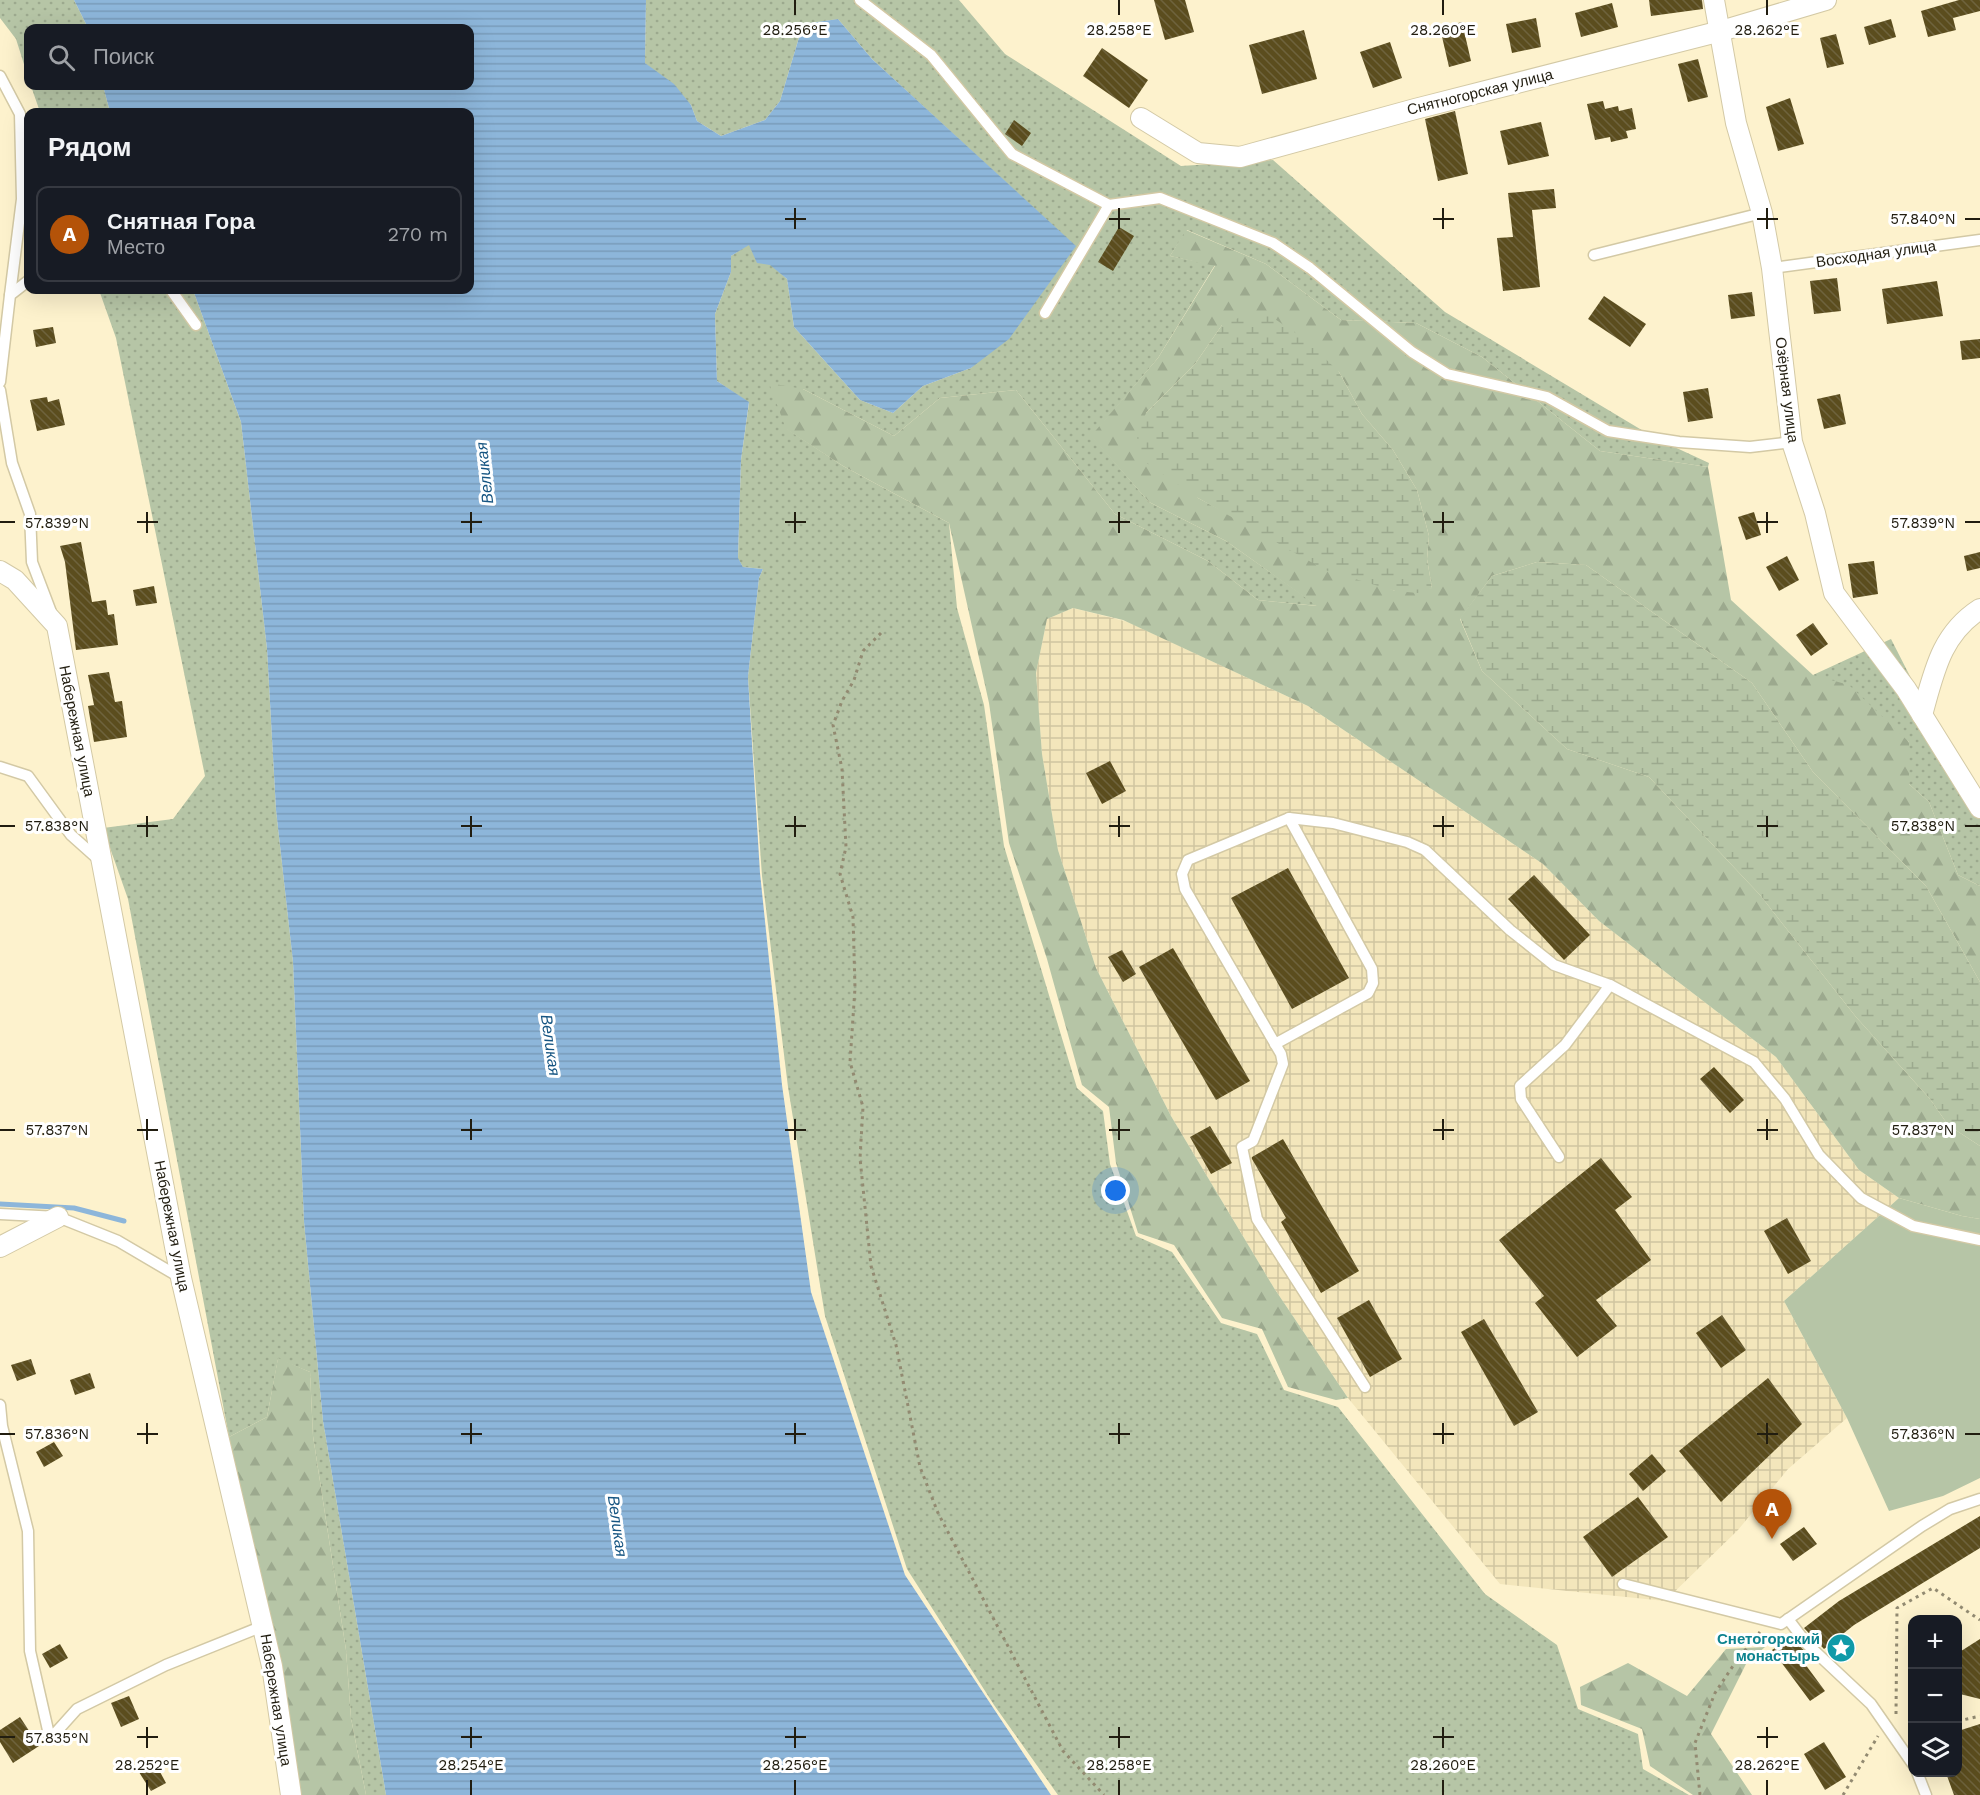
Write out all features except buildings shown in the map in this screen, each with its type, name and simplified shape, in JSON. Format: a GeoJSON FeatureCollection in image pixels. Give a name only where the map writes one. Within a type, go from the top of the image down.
{"type":"FeatureCollection","features":[{"type":"Feature","properties":{"kind":"street","name":"Озёрная улица"},"geometry":{"type":"LineString","coordinates":[[1714,0],[1736,123],[1762,213],[1772,268],[1792,442],[1815,513],[1834,593],[1922,715],[1980,808]]}},
{"type":"Feature","properties":{"kind":"street","name":"Снятногорская улица"},"geometry":{"type":"LineString","coordinates":[[1141,118],[1198,153],[1240,157],[1415,109],[1721,31],[1826,0]]}},
{"type":"Feature","properties":{"kind":"street"},"geometry":{"type":"LineString","coordinates":[[0,571],[15,580],[57,626]]}},
{"type":"Feature","properties":{"kind":"street"},"geometry":{"type":"LineString","coordinates":[[1922,715],[1937,660],[1962,621],[1980,609]]}},
{"type":"Feature","properties":{"kind":"street","name":"Набережная улица"},"geometry":{"type":"LineString","coordinates":[[57,626],[181,1278],[272,1666],[291,1795]]}},
{"type":"Feature","properties":{"kind":"street"},"geometry":{"type":"LineString","coordinates":[[0,1247],[58,1217]]}},
{"type":"Feature","properties":{"kind":"lane"},"geometry":{"type":"LineString","coordinates":[[860,0],[931,55],[1012,154],[1109,205],[1160,198],[1273,243],[1310,268],[1412,352],[1447,375],[1547,397],[1608,431],[1679,442],[1750,447],[1792,442]]}},
{"type":"Feature","properties":{"kind":"lane"},"geometry":{"type":"LineString","coordinates":[[0,76],[20,114],[22,199],[0,382]]}},
{"type":"Feature","properties":{"kind":"lane"},"geometry":{"type":"LineString","coordinates":[[1045,313],[1109,205]]}},
{"type":"Feature","properties":{"kind":"lane"},"geometry":{"type":"LineString","coordinates":[[1594,255],[1762,213]]}},
{"type":"Feature","properties":{"kind":"lane","name":"Восходная улица"},"geometry":{"type":"LineString","coordinates":[[1772,268],[1980,240]]}},
{"type":"Feature","properties":{"kind":"lane"},"geometry":{"type":"LineString","coordinates":[[10,295],[24,284]]}},
{"type":"Feature","properties":{"kind":"lane"},"geometry":{"type":"LineString","coordinates":[[174,294],[196,325]]}},
{"type":"Feature","properties":{"kind":"lane"},"geometry":{"type":"LineString","coordinates":[[0,390],[12,463],[30,514],[32,562],[57,626]]}},
{"type":"Feature","properties":{"kind":"lane"},"geometry":{"type":"LineString","coordinates":[[0,767],[28,776],[71,835],[102,862]]}},
{"type":"Feature","properties":{"kind":"lane"},"geometry":{"type":"LineString","coordinates":[[1275,1044],[1368,993],[1373,982],[1372,969],[1289,818]]}},
{"type":"Feature","properties":{"kind":"lane"},"geometry":{"type":"LineString","coordinates":[[1365,1387],[1257,1220],[1242,1147],[1253,1141],[1283,1064],[1275,1044],[1185,889],[1182,874],[1188,860],[1289,818],[1332,823],[1407,842],[1425,850],[1510,930],[1554,965],[1610,985],[1754,1062],[1785,1099],[1819,1155],[1861,1198],[1913,1226],[1980,1240]]}},
{"type":"Feature","properties":{"kind":"lane"},"geometry":{"type":"LineString","coordinates":[[1559,1157],[1521,1099],[1520,1086],[1565,1045],[1610,985]]}},
{"type":"Feature","properties":{"kind":"lane"},"geometry":{"type":"LineString","coordinates":[[0,1214],[58,1217],[118,1241],[181,1278]]}},
{"type":"Feature","properties":{"kind":"lane"},"geometry":{"type":"LineString","coordinates":[[0,1405],[2,1426],[27,1531],[30,1651],[50,1738],[77,1709],[166,1665],[263,1626]]}},
{"type":"Feature","properties":{"kind":"lane"},"geometry":{"type":"LineString","coordinates":[[1623,1584],[1781,1624],[1922,1526],[1950,1509],[1980,1499]]}},
{"type":"Feature","properties":{"kind":"lane"},"geometry":{"type":"LineString","coordinates":[[1788,1619],[1807,1644],[1871,1704],[1908,1757]]}},
{"type":"Feature","properties":{"kind":"lane"},"geometry":{"type":"LineString","coordinates":[[1919,1777],[1926,1795]]}},
{"type":"Feature","properties":{"kind":"path"},"geometry":{"type":"LineString","coordinates":[[881,633],[862,651],[854,680],[842,701],[833,725],[842,769],[846,836],[840,874],[853,917],[855,988],[850,1062],[862,1107],[860,1158],[870,1266],[896,1346],[920,1467],[938,1513],[1063,1751],[1104,1795]]}},
{"type":"Feature","properties":{"kind":"path"},"geometry":{"type":"LineString","coordinates":[[1843,1795],[1868,1750],[1889,1729],[1898,1705],[1897,1608],[1934,1588],[1980,1620]]}},
{"type":"Feature","properties":{"kind":"path"},"geometry":{"type":"LineString","coordinates":[[1700,1795],[1695,1743],[1715,1693],[1737,1660],[1772,1621]]}},
{"type":"Feature","properties":{"kind":"path"},"geometry":{"type":"LineString","coordinates":[[1962,1720],[1980,1716]]}},
{"type":"Feature","properties":{"kind":"shaded area"},"geometry":{"type":"Polygon","coordinates":[[[1073,608],[1128,622],[1308,706],[1543,864],[1599,921],[1776,1057],[1859,1170],[1899,1198],[1784,1301],[1847,1418],[1788,1469],[1738,1530],[1665,1601],[1500,1584],[1348,1398],[1274,1288],[1171,1116],[1096,968],[1058,850],[1042,754],[1036,673],[1047,619],[1073,608]]]}},
{"type":"Feature","properties":{"kind":"green space"},"geometry":{"type":"Polygon","coordinates":[[[0,0],[74,0],[86,24],[24,24],[24,64],[16,39],[0,18],[0,0]]]}},
{"type":"Feature","properties":{"kind":"green space"},"geometry":{"type":"Polygon","coordinates":[[[646,0],[959,0],[1005,54],[1181,166],[1273,160],[1445,312],[1655,438],[1709,463],[1708,467],[1600,451],[1482,357],[1416,323],[1341,320],[1266,264],[1187,230],[1170,256],[1215,265],[1158,358],[1092,436],[1149,502],[1226,541],[1318,606],[1258,600],[1208,561],[1115,514],[1016,390],[940,398],[894,436],[803,389],[787,429],[843,466],[949,523],[957,608],[984,705],[1004,846],[1077,1088],[1103,1111],[1110,1164],[1136,1236],[1172,1252],[1221,1323],[1257,1334],[1284,1390],[1338,1407],[1485,1594],[1557,1645],[1578,1709],[1638,1734],[1643,1769],[1689,1795],[1058,1795],[994,1705],[907,1569],[825,1316],[788,1087],[762,876],[748,677],[759,578],[763,569],[743,567],[738,559],[741,460],[749,403],[717,381],[715,314],[731,272],[731,256],[749,244],[787,279],[794,327],[860,400],[893,413],[923,386],[971,368],[1075,246],[872,59],[838,19],[803,24],[780,101],[765,120],[721,136],[697,121],[691,105],[645,63],[646,0]]]}},
{"type":"Feature","properties":{"kind":"green space"},"geometry":{"type":"Polygon","coordinates":[[[32,90],[104,90],[109,108],[39,108],[32,90]]]}},
{"type":"Feature","properties":{"kind":"green space"},"geometry":{"type":"Polygon","coordinates":[[[1186,230],[1266,264],[1341,320],[1416,323],[1482,357],[1600,451],[1708,467],[1731,600],[1813,675],[1849,685],[1909,742],[1909,784],[1929,802],[1958,875],[1980,886],[1980,982],[1926,886],[1813,772],[1752,683],[1586,565],[1537,562],[1492,576],[1460,619],[1482,671],[1567,749],[1649,777],[1760,895],[1856,1017],[1930,1099],[1948,1125],[1980,1146],[1980,1219],[1899,1198],[1859,1170],[1776,1057],[1599,921],[1543,864],[1308,706],[1123,620],[1073,608],[1047,619],[1036,673],[1042,754],[1058,850],[1096,968],[1171,1116],[1274,1288],[1348,1398],[1336,1400],[1288,1387],[1262,1329],[1222,1318],[1174,1245],[1138,1233],[1116,1163],[1109,1107],[1082,1085],[1047,959],[1009,843],[989,703],[949,523],[843,466],[786,429],[769,383],[803,389],[894,436],[940,398],[1016,390],[1115,514],[1208,561],[1258,600],[1317,606],[1226,541],[1149,502],[1091,436],[1158,358],[1215,266],[1170,256],[1186,230]],[[1222,325],[1195,364],[1146,413],[1198,498],[1262,532],[1395,591],[1432,588],[1427,559],[1429,536],[1417,490],[1393,450],[1362,414],[1339,372],[1222,325]]]}},
{"type":"Feature","properties":{"kind":"green space"},"geometry":{"type":"Polygon","coordinates":[[[100,294],[194,294],[241,422],[267,649],[276,810],[293,962],[304,1222],[323,1421],[386,1795],[366,1795],[351,1718],[346,1650],[313,1436],[310,1372],[278,1359],[267,1417],[229,1437],[128,899],[103,828],[173,819],[205,776],[116,338],[100,294]]]}},
{"type":"Feature","properties":{"kind":"green space"},"geometry":{"type":"Polygon","coordinates":[[[1266,313],[1306,340],[1339,372],[1362,414],[1393,450],[1417,490],[1429,536],[1427,559],[1432,588],[1418,593],[1395,591],[1325,570],[1198,498],[1139,458],[1137,435],[1146,413],[1195,364],[1222,325],[1243,316],[1266,313]]]}},
{"type":"Feature","properties":{"kind":"green space"},"geometry":{"type":"Polygon","coordinates":[[[1537,562],[1586,565],[1752,683],[1813,772],[1926,886],[1980,982],[1980,1146],[1948,1125],[1930,1099],[1856,1017],[1760,895],[1649,777],[1567,749],[1482,671],[1460,618],[1492,576],[1537,562]]]}},
{"type":"Feature","properties":{"kind":"green space"},"geometry":{"type":"Polygon","coordinates":[[[1891,639],[1941,737],[1980,799],[1980,886],[1958,875],[1929,802],[1909,784],[1909,742],[1813,675],[1891,639]]]}},
{"type":"Feature","properties":{"kind":"green space"},"geometry":{"type":"Polygon","coordinates":[[[1899,1198],[1980,1219],[1980,1478],[1943,1496],[1889,1511],[1847,1418],[1784,1301],[1899,1198]]]}},
{"type":"Feature","properties":{"kind":"green space"},"geometry":{"type":"Polygon","coordinates":[[[278,1358],[310,1372],[313,1436],[346,1650],[351,1718],[366,1795],[298,1795],[282,1666],[229,1437],[267,1417],[278,1358]]]}},
{"type":"Feature","properties":{"kind":"green space"},"geometry":{"type":"Polygon","coordinates":[[[1765,1647],[1746,1664],[1711,1734],[1752,1795],[1693,1795],[1650,1766],[1642,1729],[1581,1705],[1580,1687],[1628,1663],[1687,1696],[1726,1649],[1765,1647]]]}},
{"type":"Feature","properties":{"kind":"water","name":"Великая"},"geometry":{"type":"Polygon","coordinates":[[[74,0],[646,0],[645,63],[674,84],[691,105],[697,121],[721,136],[765,120],[780,101],[803,24],[838,19],[872,59],[1076,246],[1009,339],[971,368],[923,386],[893,413],[860,400],[794,327],[787,279],[770,265],[757,263],[749,245],[731,256],[731,272],[715,314],[717,381],[749,402],[741,460],[738,558],[743,567],[763,569],[759,578],[748,677],[760,873],[782,1085],[811,1292],[905,1575],[1051,1795],[386,1795],[323,1421],[304,1222],[293,962],[276,810],[267,649],[241,422],[194,294],[474,294],[474,108],[109,108],[104,90],[474,90],[474,24],[86,24],[74,0]]]}},
{"type":"Feature","properties":{"kind":"waterway"},"geometry":{"type":"LineString","coordinates":[[0,1204],[74,1208],[124,1221]]}},
{"type":"Feature","properties":{"kind":"place","name":"Снятная Гора"},"geometry":{"type":"Point","coordinates":[1772,1539]}},
{"type":"Feature","properties":{"kind":"place","name":"Снетогорский монастырь"},"geometry":{"type":"Point","coordinates":[1841,1648]}}]}
